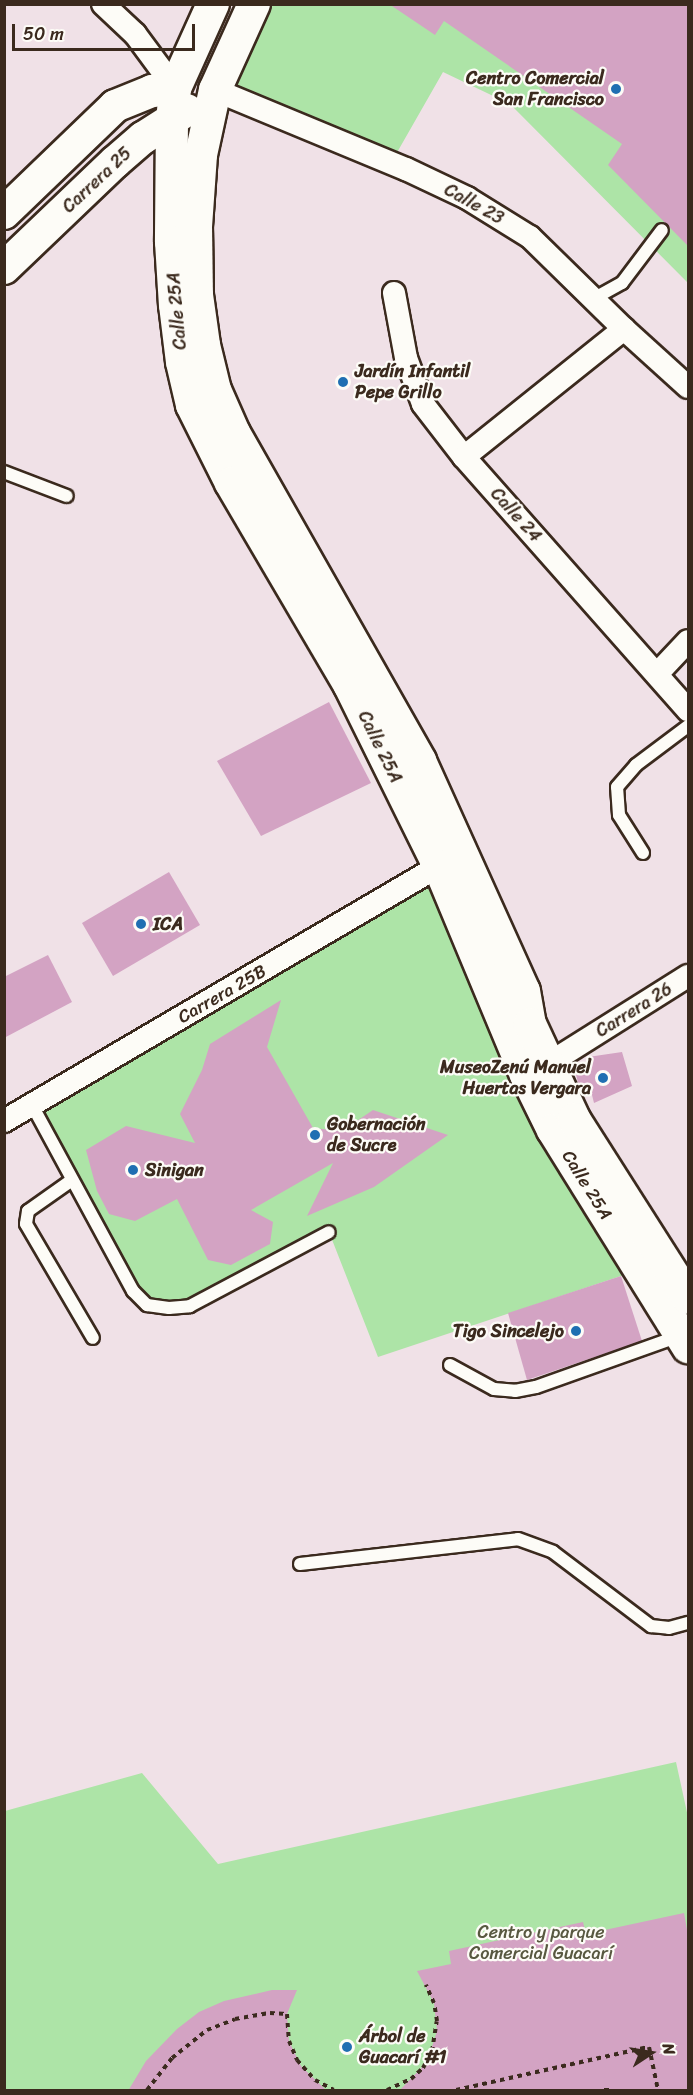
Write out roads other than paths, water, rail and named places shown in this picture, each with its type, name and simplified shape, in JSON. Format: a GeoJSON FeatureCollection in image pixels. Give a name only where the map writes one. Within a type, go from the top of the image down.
{"type":"FeatureCollection","features":[{"type":"Feature","properties":{"kind":"main road"},"geometry":{"type":"LineString","coordinates":[[177,107],[213,4]]}},
{"type":"Feature","properties":{"kind":"main road"},"geometry":{"type":"LineString","coordinates":[[215,90],[254,4]]}},
{"type":"Feature","properties":{"kind":"main road","name":"Carrera 25"},"geometry":{"type":"LineString","coordinates":[[4,268],[115,162],[177,107],[215,90]]}},
{"type":"Feature","properties":{"kind":"main road","name":"Calle 25A"},"geometry":{"type":"LineString","coordinates":[[215,90],[201,155],[196,226],[197,295],[204,345],[215,390],[234,433],[420,761],[524,991],[530,1024],[574,1119],[688,1298]]}},
{"type":"Feature","properties":{"kind":"main road"},"geometry":{"type":"LineString","coordinates":[[4,213],[115,106],[152,91],[177,107],[201,155]]}},
{"type":"Feature","properties":{"kind":"main road","name":"Calle 25A"},"geometry":{"type":"LineString","coordinates":[[177,107],[171,242],[182,362],[192,405],[231,483],[349,684],[440,866],[526,1075],[553,1130],[685,1341]]}},
{"type":"Feature","properties":{"kind":"main road"},"geometry":{"type":"LineString","coordinates":[[440,866],[447,862],[456,869],[512,995],[530,1024]]}},
{"type":"Feature","properties":{"kind":"street"},"geometry":{"type":"LineString","coordinates":[[103,4],[135,34],[177,107]]}},
{"type":"Feature","properties":{"kind":"street","name":"Calle 23"},"geometry":{"type":"LineString","coordinates":[[215,90],[406,169],[467,198],[530,237],[624,329],[688,387]]}},
{"type":"Feature","properties":{"kind":"street","name":"Calle 24"},"geometry":{"type":"LineString","coordinates":[[394,293],[406,358],[423,404],[464,457],[688,710]]}},
{"type":"Feature","properties":{"kind":"street"},"geometry":{"type":"LineString","coordinates":[[464,457],[624,329]]}},
{"type":"Feature","properties":{"kind":"street"},"geometry":{"type":"LineString","coordinates":[[657,674],[688,640]]}},
{"type":"Feature","properties":{"kind":"street","name":"Carrera 25B"},"geometry":{"type":"LineString","coordinates":[[4,1121],[440,866]]}},
{"type":"Feature","properties":{"kind":"street","name":"Carrera 26"},"geometry":{"type":"LineString","coordinates":[[548,1064],[688,976]]}},
{"type":"Feature","properties":{"kind":"lane"},"geometry":{"type":"LineString","coordinates":[[593,299],[622,283],[662,230]]}},
{"type":"Feature","properties":{"kind":"lane"},"geometry":{"type":"LineString","coordinates":[[4,472],[68,496]]}},
{"type":"Feature","properties":{"kind":"lane"},"geometry":{"type":"LineString","coordinates":[[643,853],[620,815],[617,788],[636,765],[688,726]]}},
{"type":"Feature","properties":{"kind":"lane"},"geometry":{"type":"LineString","coordinates":[[32,1105],[133,1291],[147,1305],[169,1308],[190,1306],[329,1232]]}},
{"type":"Feature","properties":{"kind":"lane"},"geometry":{"type":"LineString","coordinates":[[72,1180],[28,1211],[26,1224],[93,1338]]}},
{"type":"Feature","properties":{"kind":"lane"},"geometry":{"type":"LineString","coordinates":[[450,1365],[494,1389],[515,1391],[537,1387],[685,1341]]}},
{"type":"Feature","properties":{"kind":"lane"},"geometry":{"type":"LineString","coordinates":[[300,1564],[518,1539],[553,1552],[651,1626],[669,1628],[688,1623]]}},
{"type":"Feature","properties":{"kind":"place","name":"Centro Comercial San Francisco"},"geometry":{"type":"Point","coordinates":[616,89]}},
{"type":"Feature","properties":{"kind":"place","name":"Jardín Infantil Pepe Grillo"},"geometry":{"type":"Point","coordinates":[343,382]}},
{"type":"Feature","properties":{"kind":"place","name":"ICA"},"geometry":{"type":"Point","coordinates":[141,924]}},
{"type":"Feature","properties":{"kind":"place","name":"MuseoZenú Manuel Huertas Vergara"},"geometry":{"type":"Point","coordinates":[603,1078]}},
{"type":"Feature","properties":{"kind":"place","name":"Gobernación de Sucre"},"geometry":{"type":"Point","coordinates":[315,1135]}},
{"type":"Feature","properties":{"kind":"place","name":"Sinigan"},"geometry":{"type":"Point","coordinates":[133,1170]}},
{"type":"Feature","properties":{"kind":"place","name":"Tigo Sincelejo"},"geometry":{"type":"Point","coordinates":[576,1331]}},
{"type":"Feature","properties":{"kind":"place","name":"Árbol de Guacarí #1"},"geometry":{"type":"Point","coordinates":[347,2047]}},
{"type":"Feature","properties":{"kind":"park label","name":"Centro y parque Comercial Guacarí"},"geometry":{"type":"Point","coordinates":[541,1943]}}]}
